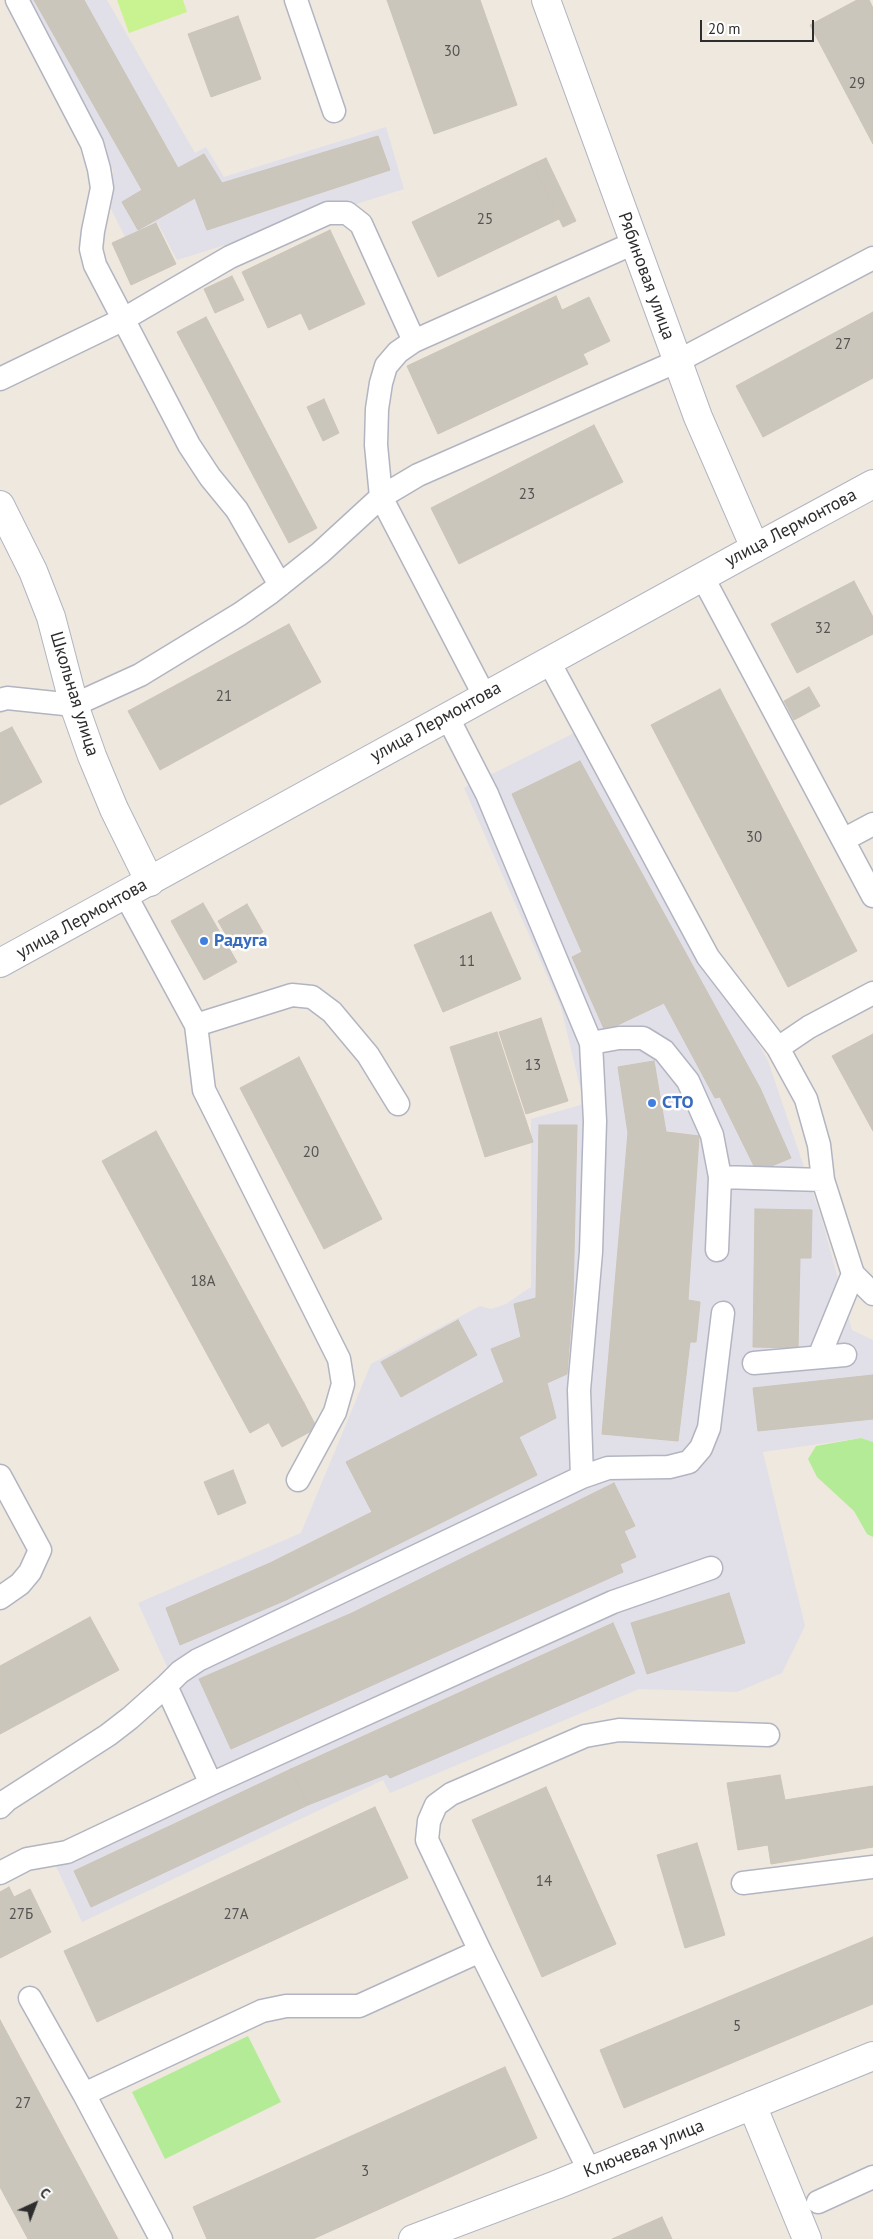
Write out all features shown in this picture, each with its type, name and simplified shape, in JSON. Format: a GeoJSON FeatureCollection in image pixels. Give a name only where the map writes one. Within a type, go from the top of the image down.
{"type":"FeatureCollection","features":[{"type":"Feature","properties":{"kind":"street","name":"Рябиновая улица"},"geometry":{"type":"LineString","coordinates":[[546,0],[698,417],[755,548]]}},
{"type":"Feature","properties":{"kind":"street","name":"улица Лермонтова"},"geometry":{"type":"LineString","coordinates":[[0,963],[126,896],[484,695],[873,484]]}},
{"type":"Feature","properties":{"kind":"street","name":"Школьная улица"},"geometry":{"type":"LineString","coordinates":[[0,505],[33,571],[51,617],[74,706],[114,810],[150,882]]}},
{"type":"Feature","properties":{"kind":"street","name":"Ключевая улица"},"geometry":{"type":"LineString","coordinates":[[413,2239],[590,2172],[873,2056]]}},
{"type":"Feature","properties":{"kind":"street"},"geometry":{"type":"LineString","coordinates":[[752,2105],[807,2239]]}},
{"type":"Feature","properties":{"kind":"lane"},"geometry":{"type":"LineString","coordinates":[[17,0],[92,144],[102,188],[92,231],[91,249],[95,265],[122,320],[189,445],[210,476],[238,510],[280,585]]}},
{"type":"Feature","properties":{"kind":"lane"},"geometry":{"type":"LineString","coordinates":[[296,0],[334,111]]}},
{"type":"Feature","properties":{"kind":"lane"},"geometry":{"type":"LineString","coordinates":[[0,379],[122,320],[230,257],[328,213],[346,212],[361,224],[414,341]]}},
{"type":"Feature","properties":{"kind":"lane"},"geometry":{"type":"LineString","coordinates":[[484,695],[382,497],[376,445],[377,409],[386,366],[398,352],[414,341],[634,243]]}},
{"type":"Feature","properties":{"kind":"lane"},"geometry":{"type":"LineString","coordinates":[[0,700],[7,698],[74,706],[140,675],[240,614],[320,553],[382,497],[418,475],[678,361],[873,258]]}},
{"type":"Feature","properties":{"kind":"lane"},"geometry":{"type":"LineString","coordinates":[[702,576],[873,896]]}},
{"type":"Feature","properties":{"kind":"lane"},"geometry":{"type":"LineString","coordinates":[[548,660],[708,957],[778,1048],[806,1099],[819,1146],[823,1180],[853,1274],[873,1294]]}},
{"type":"Feature","properties":{"kind":"lane"},"geometry":{"type":"LineString","coordinates":[[447,716],[487,794],[591,1043],[595,1121],[591,1252],[579,1390],[582,1477]]}},
{"type":"Feature","properties":{"kind":"lane"},"geometry":{"type":"LineString","coordinates":[[844,840],[873,824]]}},
{"type":"Feature","properties":{"kind":"lane"},"geometry":{"type":"LineString","coordinates":[[126,896],[196,1025],[204,1090],[339,1359],[343,1384],[335,1412],[298,1480]]}},
{"type":"Feature","properties":{"kind":"lane"},"geometry":{"type":"LineString","coordinates":[[778,1048],[809,1027],[873,993]]}},
{"type":"Feature","properties":{"kind":"lane"},"geometry":{"type":"LineString","coordinates":[[196,1025],[292,995],[312,997],[332,1012],[368,1055],[398,1104]]}},
{"type":"Feature","properties":{"kind":"lane"},"geometry":{"type":"LineString","coordinates":[[591,1043],[619,1038],[643,1038],[664,1051],[688,1081],[712,1134],[720,1177],[717,1250]]}},
{"type":"Feature","properties":{"kind":"lane"},"geometry":{"type":"LineString","coordinates":[[720,1177],[823,1180]]}},
{"type":"Feature","properties":{"kind":"lane"},"geometry":{"type":"LineString","coordinates":[[820,1357],[853,1274]]}},
{"type":"Feature","properties":{"kind":"lane"},"geometry":{"type":"LineString","coordinates":[[0,1807],[7,1800],[108,1735],[130,1718],[180,1672],[198,1660],[582,1477],[608,1468],[669,1467],[689,1462],[702,1448],[709,1428],[723,1314]]}},
{"type":"Feature","properties":{"kind":"lane"},"geometry":{"type":"LineString","coordinates":[[754,1363],[845,1355]]}},
{"type":"Feature","properties":{"kind":"lane"},"geometry":{"type":"LineString","coordinates":[[0,1476],[40,1550],[30,1572],[20,1584],[0,1598]]}},
{"type":"Feature","properties":{"kind":"lane"},"geometry":{"type":"LineString","coordinates":[[0,1873],[27,1859],[67,1852],[210,1784],[613,1602],[711,1568]]}},
{"type":"Feature","properties":{"kind":"lane"},"geometry":{"type":"LineString","coordinates":[[166,1686],[210,1784]]}},
{"type":"Feature","properties":{"kind":"lane"},"geometry":{"type":"LineString","coordinates":[[590,2172],[427,1840],[429,1821],[436,1805],[451,1794],[585,1736],[619,1730],[768,1735]]}},
{"type":"Feature","properties":{"kind":"lane"},"geometry":{"type":"LineString","coordinates":[[743,1884],[873,1867]]}},
{"type":"Feature","properties":{"kind":"lane"},"geometry":{"type":"LineString","coordinates":[[84,2094],[262,2011],[286,2006],[359,2006],[480,1951]]}},
{"type":"Feature","properties":{"kind":"lane"},"geometry":{"type":"LineString","coordinates":[[30,1998],[84,2094],[161,2239]]}},
{"type":"Feature","properties":{"kind":"lane"},"geometry":{"type":"LineString","coordinates":[[818,2202],[873,2177]]}},
{"type":"Feature","properties":{"kind":"shaded area"},"geometry":{"type":"Polygon","coordinates":[[[24,0],[107,0],[195,153],[206,147],[224,177],[386,127],[404,189],[177,260],[157,222],[125,237],[111,209],[113,170],[24,0]]]}},
{"type":"Feature","properties":{"kind":"shaded area"},"geometry":{"type":"Polygon","coordinates":[[[580,730],[768,1061],[822,1220],[852,1330],[873,1340],[873,1442],[861,1438],[763,1452],[805,1626],[782,1673],[737,1692],[639,1689],[390,1793],[383,1780],[82,1922],[49,1851],[216,1774],[138,1603],[301,1533],[371,1364],[480,1306],[491,1309],[506,1304],[531,1287],[531,1119],[584,1104],[561,1007],[464,788],[580,730]]]}},
{"type":"Feature","properties":{"kind":"green space"},"geometry":{"type":"Polygon","coordinates":[[[117,0],[183,0],[187,12],[129,33],[117,0]]]}},
{"type":"Feature","properties":{"kind":"green space"},"geometry":{"type":"Polygon","coordinates":[[[861,1438],[873,1442],[873,1537],[867,1534],[854,1511],[817,1477],[808,1459],[816,1446],[861,1438]]]}},
{"type":"Feature","properties":{"kind":"green space"},"geometry":{"type":"Polygon","coordinates":[[[248,2036],[281,2102],[165,2159],[132,2092],[248,2036]]]}},
{"type":"Feature","properties":{"kind":"building"},"geometry":{"type":"Polygon","coordinates":[[[34,0],[84,0],[178,168],[204,154],[222,183],[378,136],[390,170],[207,230],[195,198],[138,230],[122,202],[142,190],[34,0]]]}},
{"type":"Feature","properties":{"kind":"building"},"geometry":{"type":"Polygon","coordinates":[[[387,0],[480,0],[517,105],[434,134],[387,0]]]}},
{"type":"Feature","properties":{"kind":"building"},"geometry":{"type":"Polygon","coordinates":[[[857,0],[869,0],[873,8],[873,144],[810,25],[857,0]]]}},
{"type":"Feature","properties":{"kind":"building"},"geometry":{"type":"Polygon","coordinates":[[[238,16],[261,79],[211,97],[188,34],[238,16]]]}},
{"type":"Feature","properties":{"kind":"building"},"geometry":{"type":"Polygon","coordinates":[[[546,158],[576,221],[563,227],[533,164],[546,158]]]}},
{"type":"Feature","properties":{"kind":"building"},"geometry":{"type":"Polygon","coordinates":[[[533,164],[559,219],[438,277],[412,222],[533,164]]]}},
{"type":"Feature","properties":{"kind":"building"},"geometry":{"type":"Polygon","coordinates":[[[156,223],[176,264],[131,285],[112,243],[156,223]]]}},
{"type":"Feature","properties":{"kind":"building"},"geometry":{"type":"Polygon","coordinates":[[[330,230],[365,304],[309,330],[301,313],[268,328],[242,272],[330,230]]]}},
{"type":"Feature","properties":{"kind":"building"},"geometry":{"type":"Polygon","coordinates":[[[232,276],[244,300],[215,313],[204,289],[232,276]]]}},
{"type":"Feature","properties":{"kind":"building"},"geometry":{"type":"Polygon","coordinates":[[[556,296],[562,310],[589,297],[610,341],[583,354],[588,364],[438,434],[407,366],[556,296]]]}},
{"type":"Feature","properties":{"kind":"building"},"geometry":{"type":"Polygon","coordinates":[[[873,312],[873,378],[763,437],[736,386],[873,312]]]}},
{"type":"Feature","properties":{"kind":"building"},"geometry":{"type":"Polygon","coordinates":[[[206,317],[317,528],[289,543],[177,332],[206,317]]]}},
{"type":"Feature","properties":{"kind":"building"},"geometry":{"type":"Polygon","coordinates":[[[324,399],[339,433],[323,441],[307,407],[324,399]]]}},
{"type":"Feature","properties":{"kind":"building"},"geometry":{"type":"Polygon","coordinates":[[[594,425],[623,482],[459,564],[431,508],[594,425]]]}},
{"type":"Feature","properties":{"kind":"building"},"geometry":{"type":"Polygon","coordinates":[[[854,581],[873,617],[873,634],[797,673],[771,624],[854,581]]]}},
{"type":"Feature","properties":{"kind":"building"},"geometry":{"type":"Polygon","coordinates":[[[289,624],[321,682],[160,770],[128,711],[289,624]]]}},
{"type":"Feature","properties":{"kind":"building"},"geometry":{"type":"Polygon","coordinates":[[[809,687],[820,706],[794,720],[784,701],[809,687]]]}},
{"type":"Feature","properties":{"kind":"building"},"geometry":{"type":"Polygon","coordinates":[[[720,689],[857,951],[788,987],[651,725],[720,689]]]}},
{"type":"Feature","properties":{"kind":"building"},"geometry":{"type":"Polygon","coordinates":[[[12,727],[42,782],[0,805],[0,733],[12,727]]]}},
{"type":"Feature","properties":{"kind":"building"},"geometry":{"type":"Polygon","coordinates":[[[580,761],[760,1088],[791,1158],[757,1172],[720,1097],[715,1098],[664,1003],[605,1031],[572,957],[582,952],[512,794],[580,761]]]}},
{"type":"Feature","properties":{"kind":"building","name":"Радуга"},"geometry":{"type":"Polygon","coordinates":[[[203,903],[237,962],[204,980],[171,921],[203,903]]]}},
{"type":"Feature","properties":{"kind":"building"},"geometry":{"type":"Polygon","coordinates":[[[247,904],[263,932],[234,949],[218,921],[247,904]]]}},
{"type":"Feature","properties":{"kind":"building"},"geometry":{"type":"Polygon","coordinates":[[[491,912],[521,979],[443,1012],[414,945],[491,912]]]}},
{"type":"Feature","properties":{"kind":"building"},"geometry":{"type":"Polygon","coordinates":[[[541,1018],[568,1101],[526,1114],[499,1032],[541,1018]]]}},
{"type":"Feature","properties":{"kind":"building"},"geometry":{"type":"Polygon","coordinates":[[[497,1032],[533,1142],[485,1157],[450,1047],[497,1032]]]}},
{"type":"Feature","properties":{"kind":"building"},"geometry":{"type":"Polygon","coordinates":[[[873,1034],[873,1131],[832,1056],[873,1034]]]}},
{"type":"Feature","properties":{"kind":"building"},"geometry":{"type":"Polygon","coordinates":[[[299,1057],[382,1219],[324,1249],[240,1088],[299,1057]]]}},
{"type":"Feature","properties":{"kind":"building"},"geometry":{"type":"Polygon","coordinates":[[[654,1061],[666,1132],[699,1136],[688,1300],[700,1302],[696,1342],[690,1342],[678,1441],[602,1434],[628,1133],[618,1067],[654,1061]]]}},
{"type":"Feature","properties":{"kind":"building"},"geometry":{"type":"Polygon","coordinates":[[[539,1125],[577,1125],[573,1297],[567,1374],[547,1383],[556,1418],[519,1437],[537,1475],[286,1600],[180,1645],[166,1608],[270,1563],[372,1512],[346,1462],[504,1382],[491,1349],[521,1337],[514,1304],[536,1298],[539,1125]]]}},
{"type":"Feature","properties":{"kind":"building"},"geometry":{"type":"Polygon","coordinates":[[[156,1131],[304,1403],[250,1433],[102,1161],[156,1131]]]}},
{"type":"Feature","properties":{"kind":"building"},"geometry":{"type":"Polygon","coordinates":[[[755,1209],[812,1210],[811,1258],[800,1258],[798,1348],[753,1347],[755,1209]]]}},
{"type":"Feature","properties":{"kind":"building"},"geometry":{"type":"Polygon","coordinates":[[[458,1320],[477,1355],[401,1397],[381,1362],[458,1320]]]}},
{"type":"Feature","properties":{"kind":"building"},"geometry":{"type":"Polygon","coordinates":[[[873,1375],[873,1419],[758,1431],[753,1388],[873,1375]]]}},
{"type":"Feature","properties":{"kind":"building"},"geometry":{"type":"Polygon","coordinates":[[[304,1403],[317,1428],[282,1447],[269,1423],[304,1403]]]}},
{"type":"Feature","properties":{"kind":"building"},"geometry":{"type":"Polygon","coordinates":[[[233,1470],[246,1503],[218,1515],[204,1482],[233,1470]]]}},
{"type":"Feature","properties":{"kind":"building"},"geometry":{"type":"Polygon","coordinates":[[[614,1483],[635,1526],[624,1531],[636,1557],[620,1564],[623,1572],[231,1749],[199,1679],[352,1613],[614,1483]]]}},
{"type":"Feature","properties":{"kind":"building"},"geometry":{"type":"Polygon","coordinates":[[[729,1593],[745,1643],[647,1674],[631,1623],[729,1593]]]}},
{"type":"Feature","properties":{"kind":"building"},"geometry":{"type":"Polygon","coordinates":[[[90,1617],[119,1670],[0,1734],[0,1666],[90,1617]]]}},
{"type":"Feature","properties":{"kind":"building"},"geometry":{"type":"Polygon","coordinates":[[[613,1623],[635,1673],[390,1778],[387,1774],[308,1805],[291,1769],[613,1623]]]}},
{"type":"Feature","properties":{"kind":"building"},"geometry":{"type":"Polygon","coordinates":[[[291,1769],[308,1805],[91,1907],[74,1871],[291,1769]]]}},
{"type":"Feature","properties":{"kind":"building"},"geometry":{"type":"Polygon","coordinates":[[[780,1775],[785,1800],[873,1786],[873,1847],[771,1864],[768,1845],[738,1850],[727,1783],[780,1775]]]}},
{"type":"Feature","properties":{"kind":"building"},"geometry":{"type":"Polygon","coordinates":[[[546,1787],[616,1944],[542,1977],[472,1820],[546,1787]]]}},
{"type":"Feature","properties":{"kind":"building"},"geometry":{"type":"Polygon","coordinates":[[[375,1807],[408,1878],[97,2022],[64,1951],[375,1807]]]}},
{"type":"Feature","properties":{"kind":"building"},"geometry":{"type":"Polygon","coordinates":[[[697,1843],[725,1935],[685,1948],[657,1855],[697,1843]]]}},
{"type":"Feature","properties":{"kind":"building"},"geometry":{"type":"Polygon","coordinates":[[[9,1887],[14,1897],[30,1889],[51,1932],[0,1958],[0,1892],[9,1887]]]}},
{"type":"Feature","properties":{"kind":"building"},"geometry":{"type":"Polygon","coordinates":[[[873,1937],[873,2004],[624,2108],[600,2050],[873,1937]]]}},
{"type":"Feature","properties":{"kind":"building"},"geometry":{"type":"Polygon","coordinates":[[[0,2020],[118,2239],[28,2239],[0,2187],[0,2020]]]}},
{"type":"Feature","properties":{"kind":"building"},"geometry":{"type":"Polygon","coordinates":[[[505,2067],[537,2138],[313,2239],[207,2239],[193,2207],[505,2067]]]}},
{"type":"Feature","properties":{"kind":"building"},"geometry":{"type":"Polygon","coordinates":[[[662,2217],[672,2239],[612,2239],[662,2217]]]}},
{"type":"Feature","properties":{"kind":"place","name":"Радуга"},"geometry":{"type":"Point","coordinates":[204,941]}},
{"type":"Feature","properties":{"kind":"place","name":"СТО"},"geometry":{"type":"Point","coordinates":[652,1103]}}]}
